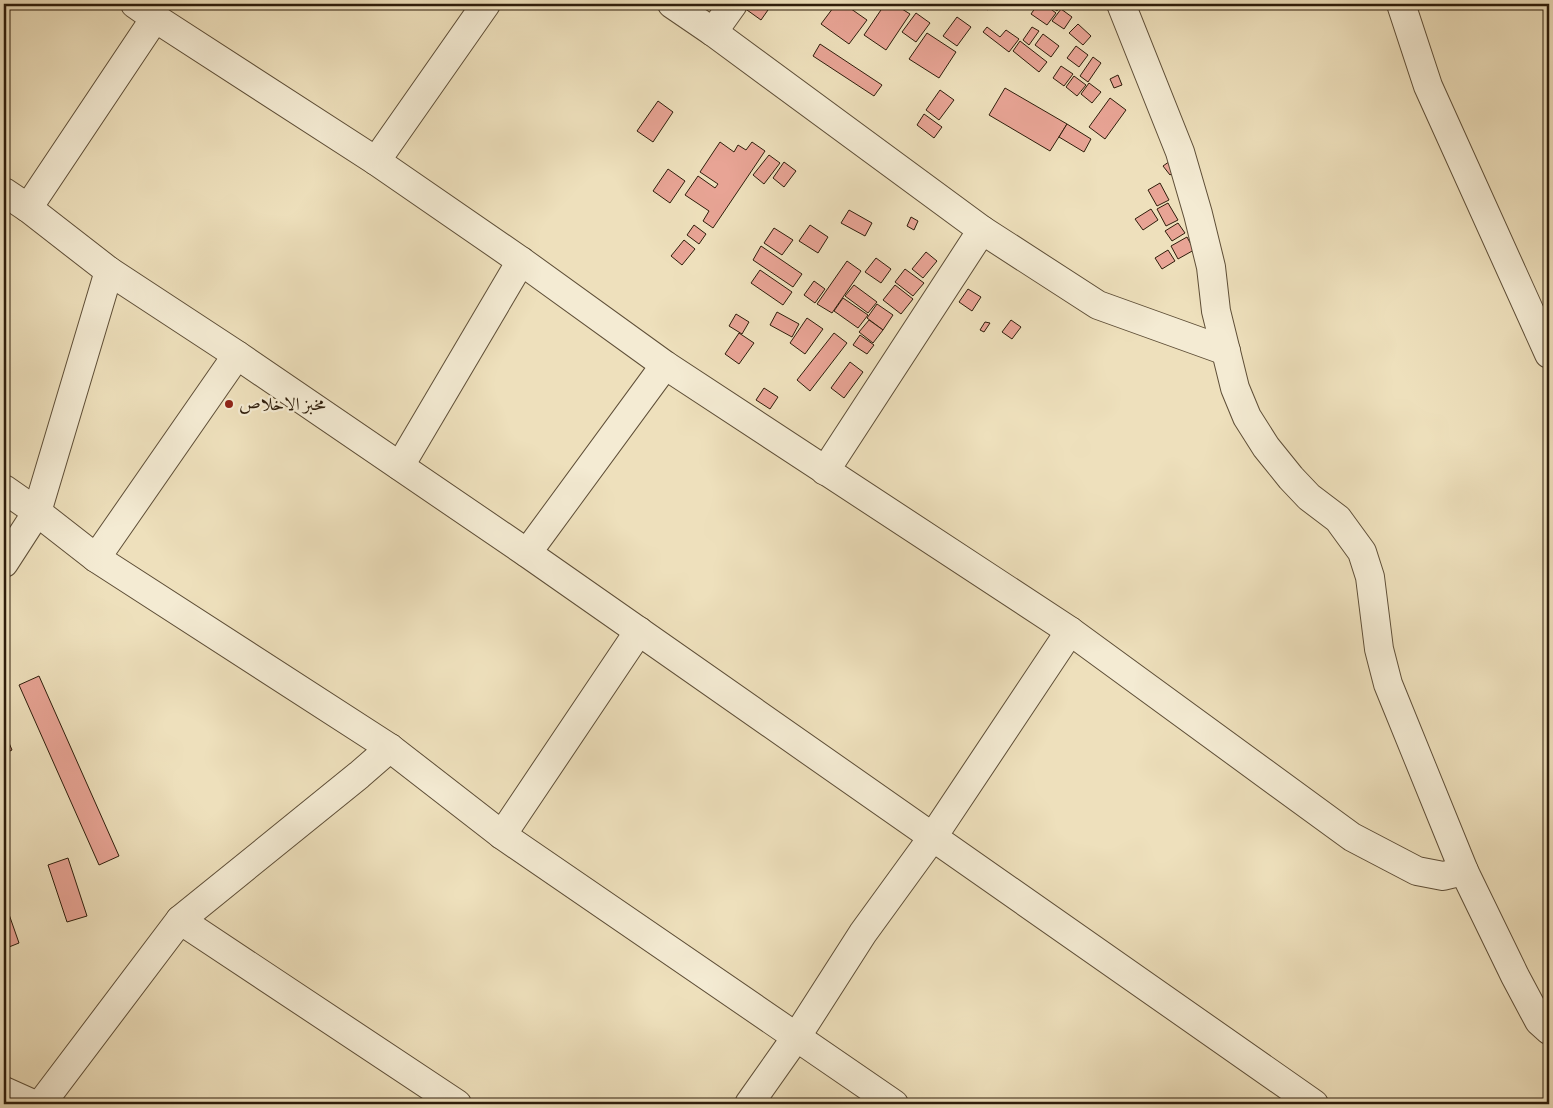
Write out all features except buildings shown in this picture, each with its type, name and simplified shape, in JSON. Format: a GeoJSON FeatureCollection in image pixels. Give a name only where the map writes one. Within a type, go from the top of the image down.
{"type":"FeatureCollection","features":[{"type":"Feature","properties":{"kind":"street"},"geometry":{"type":"LineString","coordinates":[[376,160],[486,4]]}},
{"type":"Feature","properties":{"kind":"street"},"geometry":{"type":"LineString","coordinates":[[672,4],[713,32],[982,230],[1098,305],[1226,351]]}},
{"type":"Feature","properties":{"kind":"street"},"geometry":{"type":"LineString","coordinates":[[713,32],[733,4]]}},
{"type":"Feature","properties":{"kind":"street"},"geometry":{"type":"LineString","coordinates":[[1121,4],[1180,152],[1211,267],[1216,311],[1235,388],[1247,417],[1266,447],[1291,478],[1309,497],[1338,519],[1362,552],[1370,577],[1379,649],[1388,684],[1464,871],[1535,1014],[1539,1021],[1549,1030]]}},
{"type":"Feature","properties":{"kind":"street"},"geometry":{"type":"LineString","coordinates":[[1400,4],[1428,86],[1549,354]]}},
{"type":"Feature","properties":{"kind":"street"},"geometry":{"type":"LineString","coordinates":[[28,208],[145,11],[376,160],[521,261],[665,365],[1070,631],[1352,837],[1417,871],[1443,876],[1464,871]]}},
{"type":"Feature","properties":{"kind":"street"},"geometry":{"type":"LineString","coordinates":[[4,192],[28,208],[109,271],[237,355],[527,553],[1314,1104]]}},
{"type":"Feature","properties":{"kind":"street"},"geometry":{"type":"LineString","coordinates":[[825,471],[982,230]]}},
{"type":"Feature","properties":{"kind":"street"},"geometry":{"type":"LineString","coordinates":[[400,466],[521,261]]}},
{"type":"Feature","properties":{"kind":"street"},"geometry":{"type":"LineString","coordinates":[[4,563],[37,512],[109,271]]}},
{"type":"Feature","properties":{"kind":"street"},"geometry":{"type":"LineString","coordinates":[[96,558],[237,355]]}},
{"type":"Feature","properties":{"kind":"street"},"geometry":{"type":"LineString","coordinates":[[527,553],[665,365]]}},
{"type":"Feature","properties":{"kind":"street"},"geometry":{"type":"LineString","coordinates":[[4,489],[96,558],[390,748],[502,835],[894,1104]]}},
{"type":"Feature","properties":{"kind":"street"},"geometry":{"type":"LineString","coordinates":[[502,835],[639,631]]}},
{"type":"Feature","properties":{"kind":"street"},"geometry":{"type":"LineString","coordinates":[[749,1104],[797,1036],[863,933],[932,838],[1070,631]]}},
{"type":"Feature","properties":{"kind":"street"},"geometry":{"type":"LineString","coordinates":[[41,1104],[180,920],[390,748]]}},
{"type":"Feature","properties":{"kind":"street"},"geometry":{"type":"LineString","coordinates":[[180,920],[457,1104]]}},
{"type":"Feature","properties":{"kind":"street"},"geometry":{"type":"LineString","coordinates":[[4,1091],[33,1104]]}},
{"type":"Feature","properties":{"kind":"place","name":"مخبز الاخلاص"},"geometry":{"type":"Point","coordinates":[229,404]}}]}
